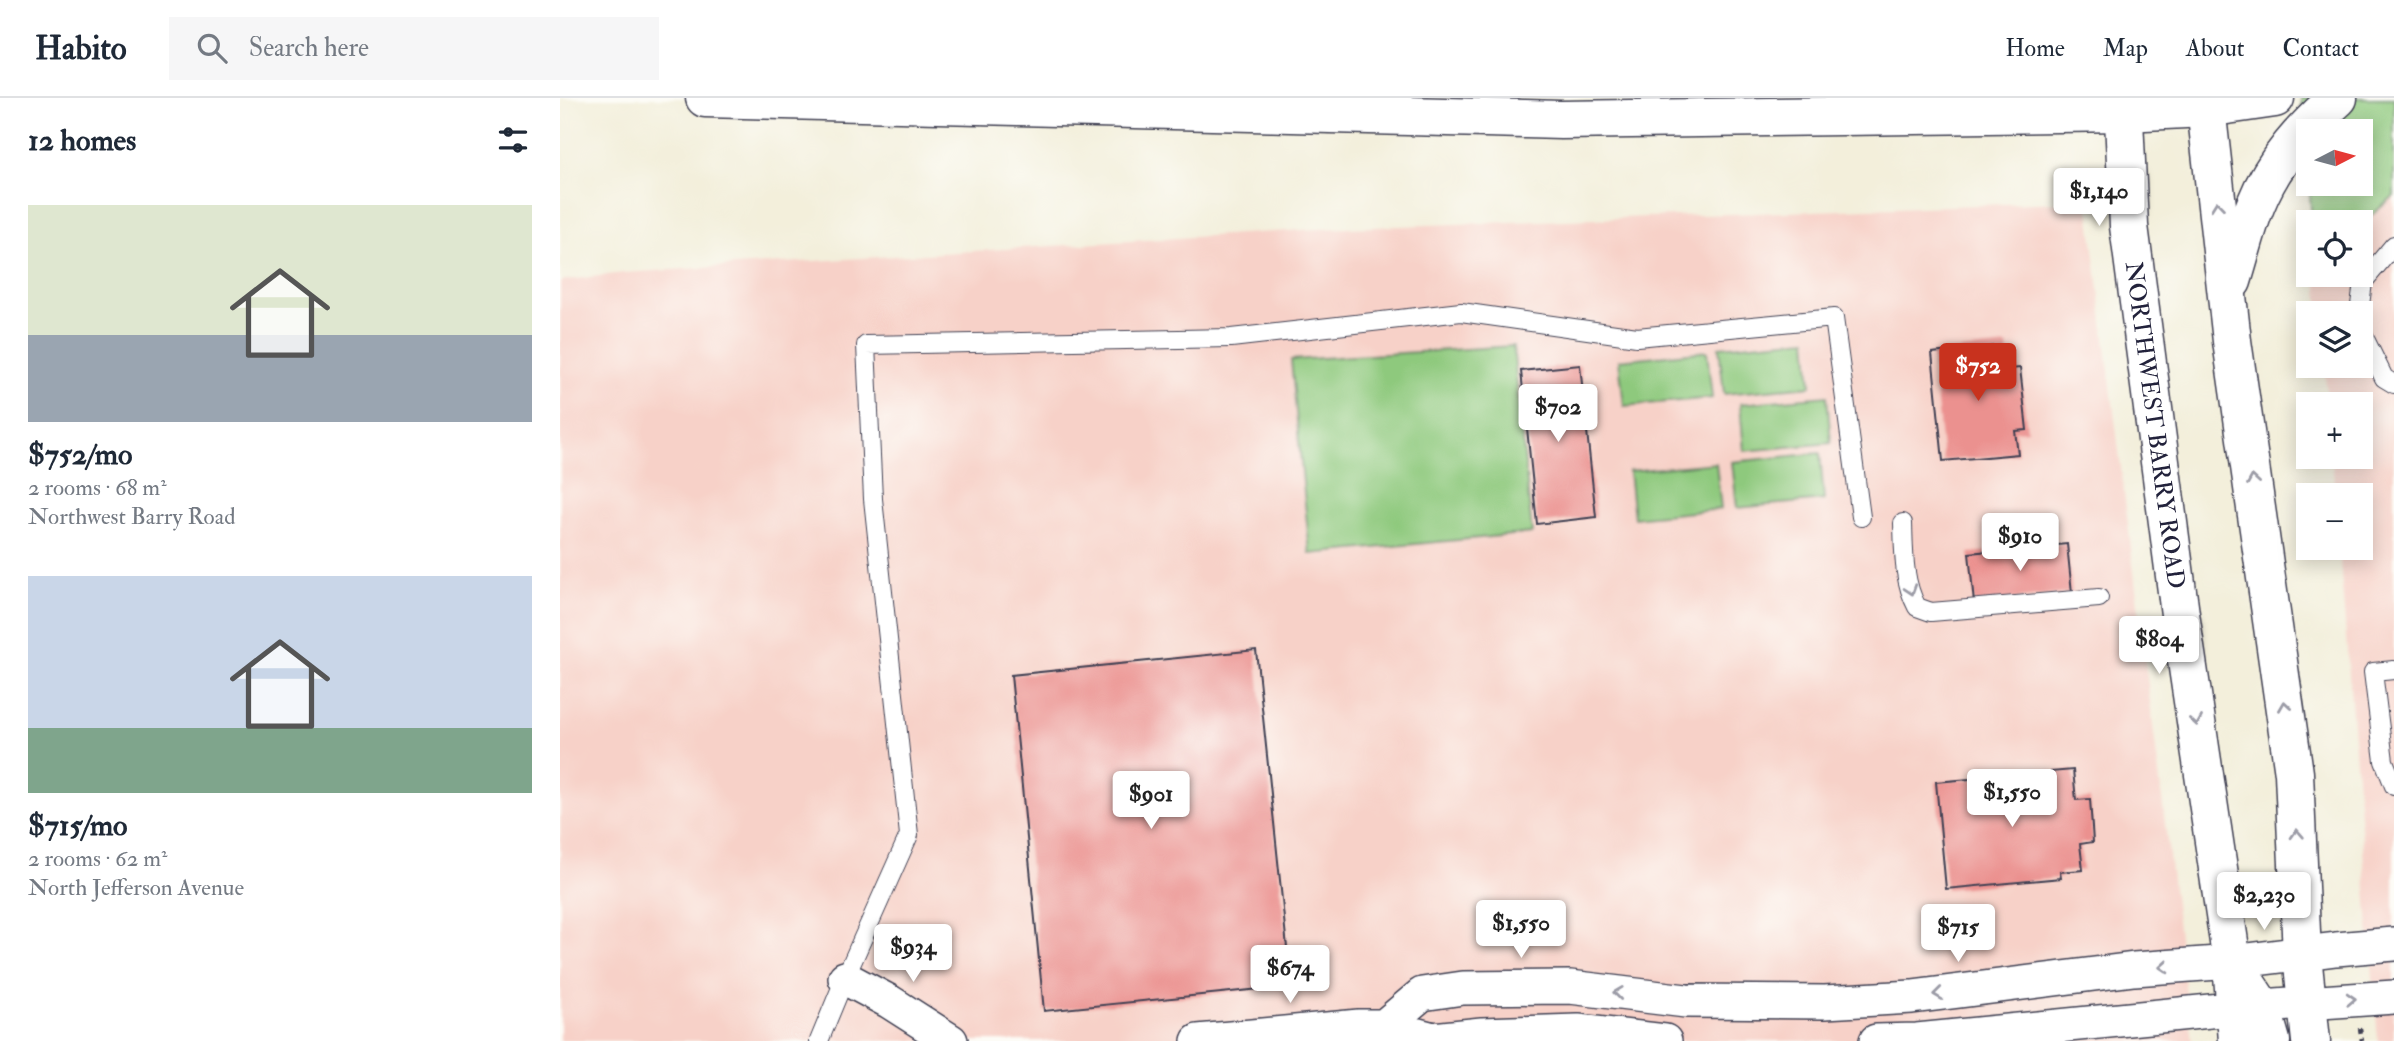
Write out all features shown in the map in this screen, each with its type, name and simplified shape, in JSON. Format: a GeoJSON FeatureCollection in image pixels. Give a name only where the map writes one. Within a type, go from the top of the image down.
{"type":"FeatureCollection","features":[{"type":"Feature","properties":{"kind":"main road"},"geometry":{"type":"LineString","coordinates":[[705,98],[1561,120],[2205,103],[2275,98]]}},
{"type":"Feature","properties":{"kind":"main road"},"geometry":{"type":"LineString","coordinates":[[2227,296],[2256,202],[2277,164],[2296,138],[2337,98]]}},
{"type":"Feature","properties":{"kind":"main road"},"geometry":{"type":"LineString","coordinates":[[2205,103],[2227,296],[2294,773],[2302,955],[2311,1041]]}},
{"type":"Feature","properties":{"kind":"main road","name":"NORTHWEST BARRY ROAD"},"geometry":{"type":"LineString","coordinates":[[2123,105],[2129,226],[2142,338],[2232,962]]}},
{"type":"Feature","properties":{"kind":"main road"},"geometry":{"type":"LineString","coordinates":[[2232,962],[2252,1024]]}},
{"type":"Feature","properties":{"kind":"street"},"geometry":{"type":"LineString","coordinates":[[1384,1026],[1422,994],[1463,988],[1570,987],[1686,1001],[1825,1002],[1912,997],[2134,969],[2232,962],[2394,944]]}},
{"type":"Feature","properties":{"kind":"street"},"geometry":{"type":"LineString","coordinates":[[845,978],[890,1002],[951,1041]]}},
{"type":"Feature","properties":{"kind":"street"},"geometry":{"type":"LineString","coordinates":[[1876,1041],[2252,1024],[2307,1002],[2394,997]]}},
{"type":"Feature","properties":{"kind":"street"},"geometry":{"type":"LineString","coordinates":[[1198,1041],[1360,1026],[1384,1026],[1433,1039],[1482,1034],[1578,1031],[1665,1041]]}},
{"type":"Feature","properties":{"kind":"lane"},"geometry":{"type":"LineString","coordinates":[[2361,301],[2363,282],[2394,245]]}},
{"type":"Feature","properties":{"kind":"lane"},"geometry":{"type":"LineString","coordinates":[[819,1041],[909,835],[873,499],[866,345],[1231,338],[1461,312],[1637,337],[1834,318],[1861,517]]}},
{"type":"Feature","properties":{"kind":"lane"},"geometry":{"type":"LineString","coordinates":[[2373,355],[2384,378],[2394,384]]}},
{"type":"Feature","properties":{"kind":"lane"},"geometry":{"type":"LineString","coordinates":[[1903,523],[1909,593],[1917,607],[1931,612],[2099,598]]}},
{"type":"Feature","properties":{"kind":"lane"},"geometry":{"type":"LineString","coordinates":[[2394,670],[2373,672],[2384,761],[2394,786]]}},
{"type":"Feature","properties":{"kind":"shaded area"},"geometry":{"type":"Polygon","coordinates":[[[2394,196],[2394,1041],[2378,1041],[2340,560],[2373,560],[2373,483],[2334,483],[2333,469],[2373,469],[2373,392],[2327,392],[2325,378],[2373,378],[2373,301],[2319,301],[2318,287],[2373,287],[2373,214],[2394,196]]]}},
{"type":"Feature","properties":{"kind":"shaded area"},"geometry":{"type":"Polygon","coordinates":[[[2088,201],[2192,1041],[560,1041],[560,281],[624,273],[1320,229],[2088,201]]]}},
{"type":"Feature","properties":{"kind":"green space"},"geometry":{"type":"Polygon","coordinates":[[[2301,98],[2394,98],[2394,196],[2373,214],[2373,210],[2311,210],[2310,196],[2373,196],[2373,119],[2303,119],[2301,98]]]}},
{"type":"Feature","properties":{"kind":"green space"},"geometry":{"type":"Polygon","coordinates":[[[1807,339],[1811,386],[1724,394],[1719,347],[1807,339]]]}},
{"type":"Feature","properties":{"kind":"green space"},"geometry":{"type":"Polygon","coordinates":[[[1513,346],[1532,533],[1310,554],[1291,360],[1513,346]]]}},
{"type":"Feature","properties":{"kind":"green space"},"geometry":{"type":"Polygon","coordinates":[[[1707,351],[1712,398],[1624,406],[1619,360],[1707,351]]]}},
{"type":"Feature","properties":{"kind":"green space"},"geometry":{"type":"Polygon","coordinates":[[[1827,396],[1831,443],[1744,451],[1740,404],[1827,396]]]}},
{"type":"Feature","properties":{"kind":"green space"},"geometry":{"type":"Polygon","coordinates":[[[1820,453],[1824,500],[1737,508],[1732,462],[1820,453]]]}},
{"type":"Feature","properties":{"kind":"green space"},"geometry":{"type":"Polygon","coordinates":[[[1716,463],[1721,509],[1634,518],[1629,471],[1716,463]]]}},
{"type":"Feature","properties":{"kind":"building"},"geometry":{"type":"Polygon","coordinates":[[[2007,345],[2010,369],[2020,368],[2027,430],[2015,431],[2018,454],[1943,461],[1932,353],[2007,345]]]}},
{"type":"Feature","properties":{"kind":"building"},"geometry":{"type":"Polygon","coordinates":[[[1580,365],[1596,517],[1537,524],[1521,371],[1580,365]]]}},
{"type":"Feature","properties":{"kind":"building"},"geometry":{"type":"Polygon","coordinates":[[[2067,544],[2072,593],[1974,603],[1969,553],[2067,544]]]}},
{"type":"Feature","properties":{"kind":"building"},"geometry":{"type":"Polygon","coordinates":[[[1256,650],[1291,986],[1044,1011],[1011,675],[1256,650]]]}},
{"type":"Feature","properties":{"kind":"building"},"geometry":{"type":"Polygon","coordinates":[[[2073,770],[2076,800],[2090,799],[2093,842],[2080,844],[2083,870],[2060,872],[2061,878],[1946,889],[1936,782],[2073,770]]]}}]}
